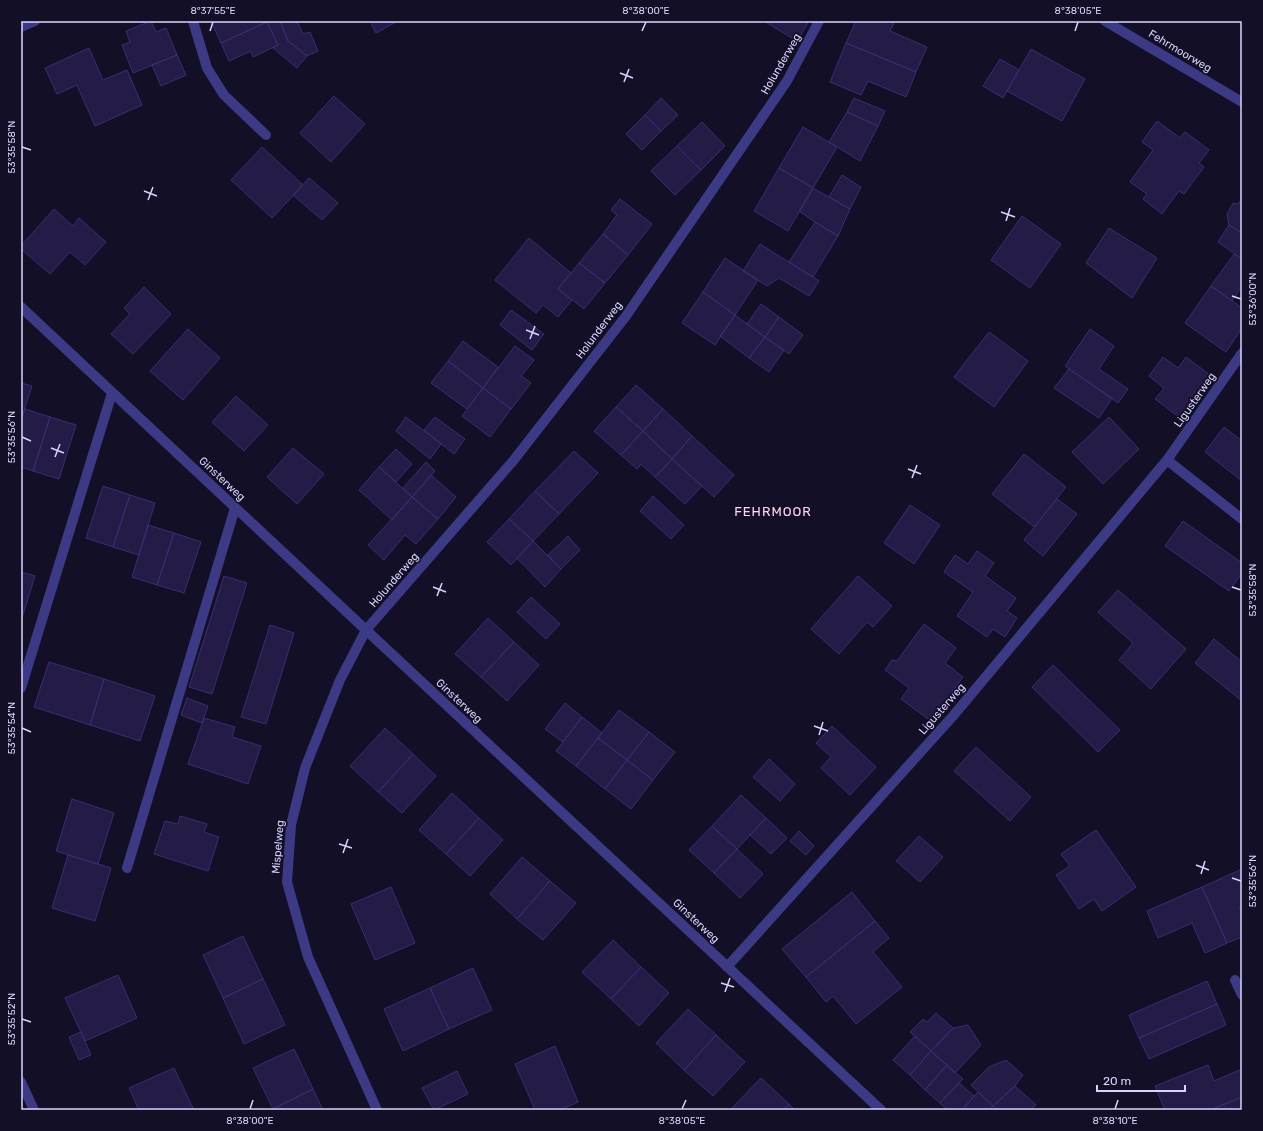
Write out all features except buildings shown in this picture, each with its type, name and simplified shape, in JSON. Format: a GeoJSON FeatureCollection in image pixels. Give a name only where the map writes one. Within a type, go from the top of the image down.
{"type":"FeatureCollection","features":[{"type":"Feature","properties":{"kind":"street"},"geometry":{"type":"LineString","coordinates":[[21,27],[35,21]]}},
{"type":"Feature","properties":{"kind":"street"},"geometry":{"type":"LineString","coordinates":[[193,21],[207,68],[224,95],[266,135]]}},
{"type":"Feature","properties":{"kind":"street","name":"Holunderweg"},"geometry":{"type":"LineString","coordinates":[[366,630],[513,461],[626,316],[787,81],[819,21]]}},
{"type":"Feature","properties":{"kind":"street","name":"Fehrmoorweg"},"geometry":{"type":"LineString","coordinates":[[1105,21],[1242,102]]}},
{"type":"Feature","properties":{"kind":"street","name":"Ginsterweg"},"geometry":{"type":"LineString","coordinates":[[21,307],[881,1110]]}},
{"type":"Feature","properties":{"kind":"street","name":"Ligusterweg"},"geometry":{"type":"LineString","coordinates":[[727,967],[953,716],[1167,460],[1242,353]]}},
{"type":"Feature","properties":{"kind":"street"},"geometry":{"type":"LineString","coordinates":[[21,688],[112,393]]}},
{"type":"Feature","properties":{"kind":"street"},"geometry":{"type":"LineString","coordinates":[[1167,460],[1242,519]]}},
{"type":"Feature","properties":{"kind":"street"},"geometry":{"type":"LineString","coordinates":[[126,868],[235,508]]}},
{"type":"Feature","properties":{"kind":"street","name":"Mispelweg"},"geometry":{"type":"LineString","coordinates":[[366,630],[340,680],[305,768],[291,825],[287,882],[308,957],[377,1110]]}},
{"type":"Feature","properties":{"kind":"street"},"geometry":{"type":"LineString","coordinates":[[1235,980],[1242,995]]}},
{"type":"Feature","properties":{"kind":"street"},"geometry":{"type":"LineString","coordinates":[[21,1082],[34,1110]]}},
{"type":"Feature","properties":{"kind":"district","name":"FEHRMOOR"},"geometry":{"type":"Point","coordinates":[773,511]}}]}
